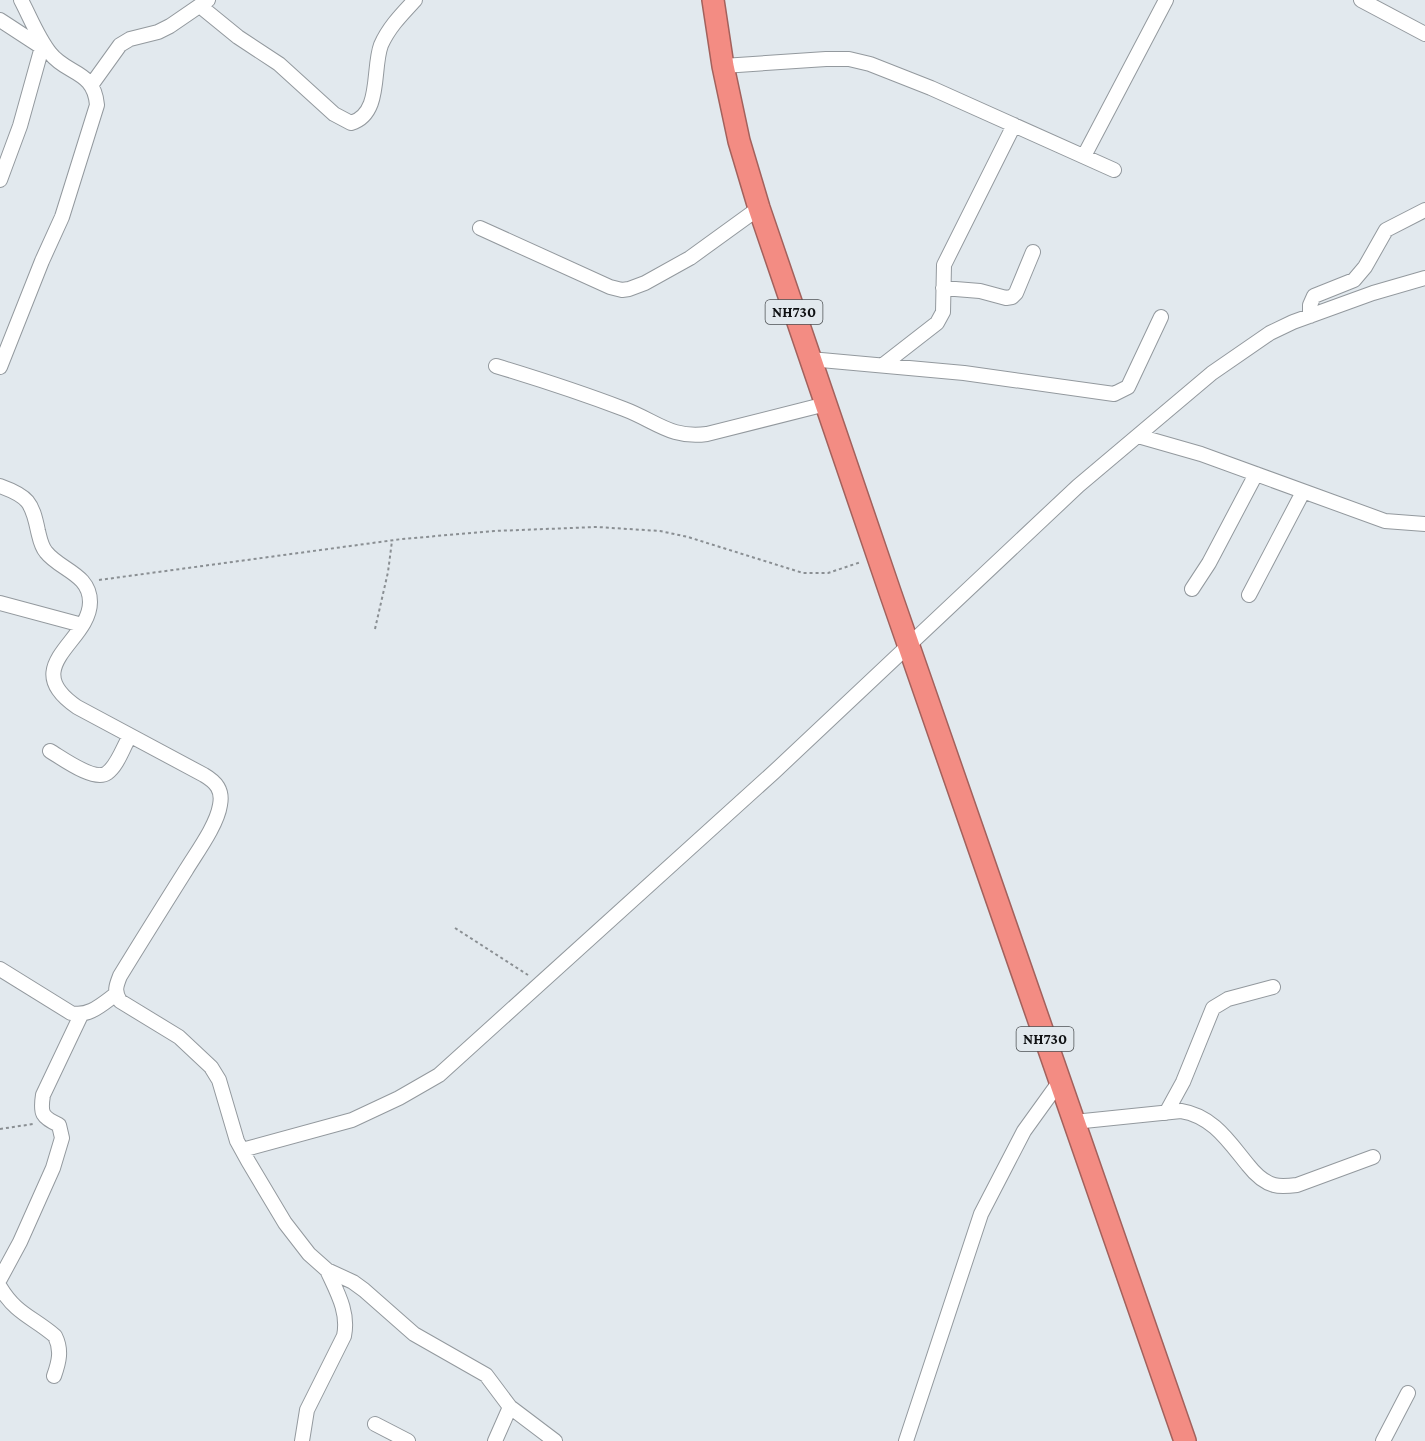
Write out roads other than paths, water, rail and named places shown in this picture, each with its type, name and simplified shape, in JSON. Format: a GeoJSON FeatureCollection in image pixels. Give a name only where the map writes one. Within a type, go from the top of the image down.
{"type":"FeatureCollection","features":[{"type":"Feature","properties":{"kind":"highway","name":"NH730"},"geometry":{"type":"LineString","coordinates":[[713,0],[723,66],[739,141],[759,208],[1185,1441]]}},
{"type":"Feature","properties":{"kind":"street"},"geometry":{"type":"LineString","coordinates":[[0,180],[45,49],[21,0]]}},
{"type":"Feature","properties":{"kind":"street"},"geometry":{"type":"LineString","coordinates":[[92,84],[120,45],[130,39],[164,29],[204,3],[238,37],[279,64],[334,114],[351,123],[358,121],[365,114],[372,101],[376,59],[390,27],[415,0]]}},
{"type":"Feature","properties":{"kind":"street"},"geometry":{"type":"LineString","coordinates":[[1084,156],[1166,0]]}},
{"type":"Feature","properties":{"kind":"street"},"geometry":{"type":"LineString","coordinates":[[1361,0],[1425,34]]}},
{"type":"Feature","properties":{"kind":"street"},"geometry":{"type":"LineString","coordinates":[[0,20],[84,76],[92,84],[97,105],[94,121],[77,166],[62,217],[0,367]]}},
{"type":"Feature","properties":{"kind":"street"},"geometry":{"type":"LineString","coordinates":[[723,66],[826,59],[860,62],[894,72],[1114,170]]}},
{"type":"Feature","properties":{"kind":"street"},"geometry":{"type":"LineString","coordinates":[[883,365],[937,322],[943,312],[944,266],[1014,125]]}},
{"type":"Feature","properties":{"kind":"street"},"geometry":{"type":"LineString","coordinates":[[480,228],[610,287],[622,290],[645,283],[673,268],[759,208]]}},
{"type":"Feature","properties":{"kind":"street"},"geometry":{"type":"LineString","coordinates":[[1310,311],[1314,296],[1347,284],[1359,275],[1386,230],[1425,210]]}},
{"type":"Feature","properties":{"kind":"street"},"geometry":{"type":"LineString","coordinates":[[943,288],[980,291],[1006,298],[1012,297],[1016,293],[1033,252]]}},
{"type":"Feature","properties":{"kind":"street"},"geometry":{"type":"LineString","coordinates":[[237,1139],[352,1120],[399,1098],[439,1075],[774,772],[908,641],[1078,486],[1212,373],[1270,333],[1310,311],[1425,278]]}},
{"type":"Feature","properties":{"kind":"street"},"geometry":{"type":"LineString","coordinates":[[810,359],[975,375],[1114,394],[1128,387],[1161,317]]}},
{"type":"Feature","properties":{"kind":"street"},"geometry":{"type":"LineString","coordinates":[[496,366],[626,409],[681,435],[707,434],[826,404]]}},
{"type":"Feature","properties":{"kind":"street"},"geometry":{"type":"LineString","coordinates":[[1138,436],[1201,454],[1385,521],[1425,524]]}},
{"type":"Feature","properties":{"kind":"street"},"geometry":{"type":"LineString","coordinates":[[1192,589],[1209,563],[1256,474]]}},
{"type":"Feature","properties":{"kind":"street"},"geometry":{"type":"LineString","coordinates":[[0,486],[28,499],[44,550],[84,583],[88,590],[90,601],[88,614],[63,649],[54,671],[54,683],[64,698],[216,783],[220,794],[221,804],[218,815],[120,976],[116,987],[116,994],[120,1001],[179,1037],[211,1067],[225,1094],[237,1139],[285,1222],[309,1254],[327,1270],[358,1286],[414,1334],[486,1375],[510,1407],[555,1441]]}},
{"type":"Feature","properties":{"kind":"street"},"geometry":{"type":"LineString","coordinates":[[1249,596],[1304,492]]}},
{"type":"Feature","properties":{"kind":"street"},"geometry":{"type":"LineString","coordinates":[[0,603],[82,625]]}},
{"type":"Feature","properties":{"kind":"street"},"geometry":{"type":"LineString","coordinates":[[50,751],[86,772],[101,775],[107,773],[114,765],[130,736]]}},
{"type":"Feature","properties":{"kind":"street"},"geometry":{"type":"LineString","coordinates":[[0,969],[70,1013],[81,1015],[94,1010],[116,994]]}},
{"type":"Feature","properties":{"kind":"street"},"geometry":{"type":"LineString","coordinates":[[1166,1113],[1183,1082],[1213,1008],[1228,999],[1273,987]]}},
{"type":"Feature","properties":{"kind":"street"},"geometry":{"type":"LineString","coordinates":[[0,1279],[20,1242],[53,1168],[61,1144],[62,1131],[43,1115],[41,1106],[43,1095],[81,1015]]}},
{"type":"Feature","properties":{"kind":"street"},"geometry":{"type":"LineString","coordinates":[[906,1441],[981,1214],[1024,1131],[1060,1081]]}},
{"type":"Feature","properties":{"kind":"street"},"geometry":{"type":"LineString","coordinates":[[1074,1122],[1181,1111],[1194,1113],[1207,1120],[1223,1134],[1256,1174],[1274,1185],[1297,1185],[1373,1157]]}},
{"type":"Feature","properties":{"kind":"street"},"geometry":{"type":"LineString","coordinates":[[302,1441],[307,1410],[344,1336],[346,1327],[345,1314],[327,1270]]}},
{"type":"Feature","properties":{"kind":"street"},"geometry":{"type":"LineString","coordinates":[[0,1287],[20,1311],[55,1336],[59,1350],[59,1363],[54,1376]]}},
{"type":"Feature","properties":{"kind":"street"},"geometry":{"type":"LineString","coordinates":[[1383,1441],[1408,1393]]}},
{"type":"Feature","properties":{"kind":"street"},"geometry":{"type":"LineString","coordinates":[[495,1441],[510,1407]]}},
{"type":"Feature","properties":{"kind":"street"},"geometry":{"type":"LineString","coordinates":[[375,1424],[408,1441]]}}]}
